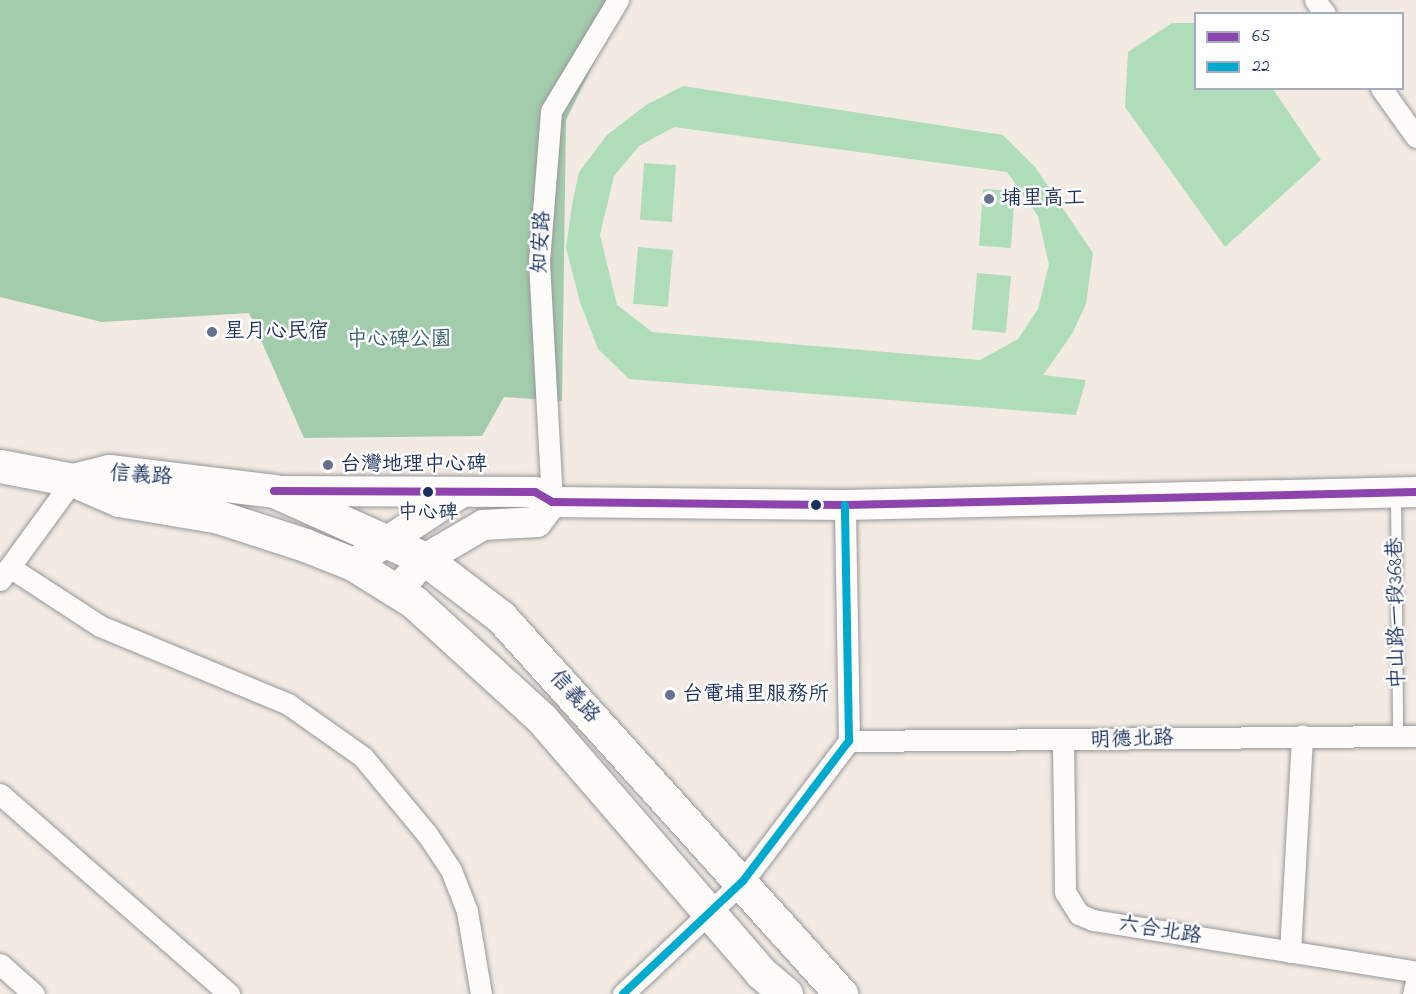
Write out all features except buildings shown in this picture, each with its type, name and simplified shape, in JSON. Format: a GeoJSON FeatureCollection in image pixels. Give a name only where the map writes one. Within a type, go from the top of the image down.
{"type":"FeatureCollection","features":[{"type":"Feature","properties":{"kind":"main road"},"geometry":{"type":"LineString","coordinates":[[0,466],[73,480]]}},
{"type":"Feature","properties":{"kind":"main road","name":"信義路"},"geometry":{"type":"LineString","coordinates":[[73,480],[109,471],[274,491],[426,560],[501,617],[743,881],[841,994]]}},
{"type":"Feature","properties":{"kind":"main road","name":"信義路"},"geometry":{"type":"LineString","coordinates":[[73,480],[118,500],[219,517],[353,564],[414,602],[542,719],[712,911],[760,972],[786,994]]}},
{"type":"Feature","properties":{"kind":"street","name":"知安路"},"geometry":{"type":"LineString","coordinates":[[552,502],[538,261],[551,111],[618,0]]}},
{"type":"Feature","properties":{"kind":"street"},"geometry":{"type":"LineString","coordinates":[[1382,90],[1416,136]]}},
{"type":"Feature","properties":{"kind":"street"},"geometry":{"type":"LineString","coordinates":[[73,480],[6,574],[100,626],[288,704],[363,757],[427,834],[451,870],[467,911],[481,994]]}},
{"type":"Feature","properties":{"kind":"street"},"geometry":{"type":"LineString","coordinates":[[274,491],[459,494],[535,492],[552,502],[844,506],[1406,491]]}},
{"type":"Feature","properties":{"kind":"street"},"geometry":{"type":"LineString","coordinates":[[353,564],[459,494]]}},
{"type":"Feature","properties":{"kind":"street"},"geometry":{"type":"LineString","coordinates":[[396,591],[426,560],[483,525],[537,522],[552,502]]}},
{"type":"Feature","properties":{"kind":"street"},"geometry":{"type":"LineString","coordinates":[[623,994],[743,881],[849,741],[844,506]]}},
{"type":"Feature","properties":{"kind":"street"},"geometry":{"type":"LineString","coordinates":[[1290,952],[1302,735]]}},
{"type":"Feature","properties":{"kind":"street","name":"明德北路"},"geometry":{"type":"LineString","coordinates":[[849,741],[1063,742],[1302,735],[1407,736]]}},
{"type":"Feature","properties":{"kind":"street","name":"六合北路"},"geometry":{"type":"LineString","coordinates":[[1063,742],[1065,892],[1078,914],[1093,920],[1416,972]]}},
{"type":"Feature","properties":{"kind":"street"},"geometry":{"type":"LineString","coordinates":[[0,794],[229,994]]}},
{"type":"Feature","properties":{"kind":"street"},"geometry":{"type":"LineString","coordinates":[[0,964],[34,994]]}},
{"type":"Feature","properties":{"kind":"street"},"geometry":{"type":"LineString","coordinates":[[1413,994],[1416,982]]}},
{"type":"Feature","properties":{"kind":"lane","name":"中山路一段368巷"},"geometry":{"type":"LineString","coordinates":[[1406,491],[1407,736]]}},
{"type":"Feature","properties":{"kind":"green space","name":"中心碑公園"},"geometry":{"type":"Polygon","coordinates":[[[0,0],[625,0],[566,120],[562,401],[504,397],[482,436],[304,438],[249,313],[102,322],[0,297],[0,0]]]}},
{"type":"Feature","properties":{"kind":"green space"},"geometry":{"type":"Polygon","coordinates":[[[1172,23],[1194,23],[1194,90],[1274,90],[1321,160],[1225,247],[1125,107],[1128,52],[1172,23]]]}},
{"type":"Feature","properties":{"kind":"green space"},"geometry":{"type":"Polygon","coordinates":[[[683,86],[1003,135],[1035,167],[1093,253],[1086,304],[1072,334],[1043,375],[1086,380],[1076,415],[629,379],[598,349],[580,302],[566,248],[579,172],[607,135],[646,105],[683,86]],[[674,127],[639,146],[614,176],[600,235],[617,305],[652,332],[980,360],[1018,339],[1038,309],[1049,265],[1038,216],[1007,172],[674,127]]]}},
{"type":"Feature","properties":{"kind":"green space"},"geometry":{"type":"Polygon","coordinates":[[[644,163],[676,165],[672,222],[640,220],[644,163]]]}},
{"type":"Feature","properties":{"kind":"green space"},"geometry":{"type":"Polygon","coordinates":[[[983,189],[1015,191],[1011,248],[979,246],[983,189]]]}},
{"type":"Feature","properties":{"kind":"green space"},"geometry":{"type":"Polygon","coordinates":[[[638,247],[673,250],[668,307],[633,304],[638,247]]]}},
{"type":"Feature","properties":{"kind":"green space"},"geometry":{"type":"Polygon","coordinates":[[[977,273],[1011,276],[1006,333],[972,330],[977,273]]]}},
{"type":"Feature","properties":{"kind":"transit line","name":"65"},"geometry":{"type":"LineString","coordinates":[[274,491],[535,492],[552,502],[845,505],[1416,492]]}},
{"type":"Feature","properties":{"kind":"transit line","name":"22"},"geometry":{"type":"LineString","coordinates":[[623,994],[743,881],[849,741],[845,505]]}},
{"type":"Feature","properties":{"kind":"place","name":"埔里高工"},"geometry":{"type":"Point","coordinates":[989,199]}},
{"type":"Feature","properties":{"kind":"place","name":"星月心民宿"},"geometry":{"type":"Point","coordinates":[212,332]}},
{"type":"Feature","properties":{"kind":"place","name":"台灣地理中心碑"},"geometry":{"type":"Point","coordinates":[328,465]}},
{"type":"Feature","properties":{"kind":"place","name":"中心碑"},"geometry":{"type":"Point","coordinates":[428,492]}},
{"type":"Feature","properties":{"kind":"place","name":"台電埔里服務所"},"geometry":{"type":"Point","coordinates":[670,695]}}]}
